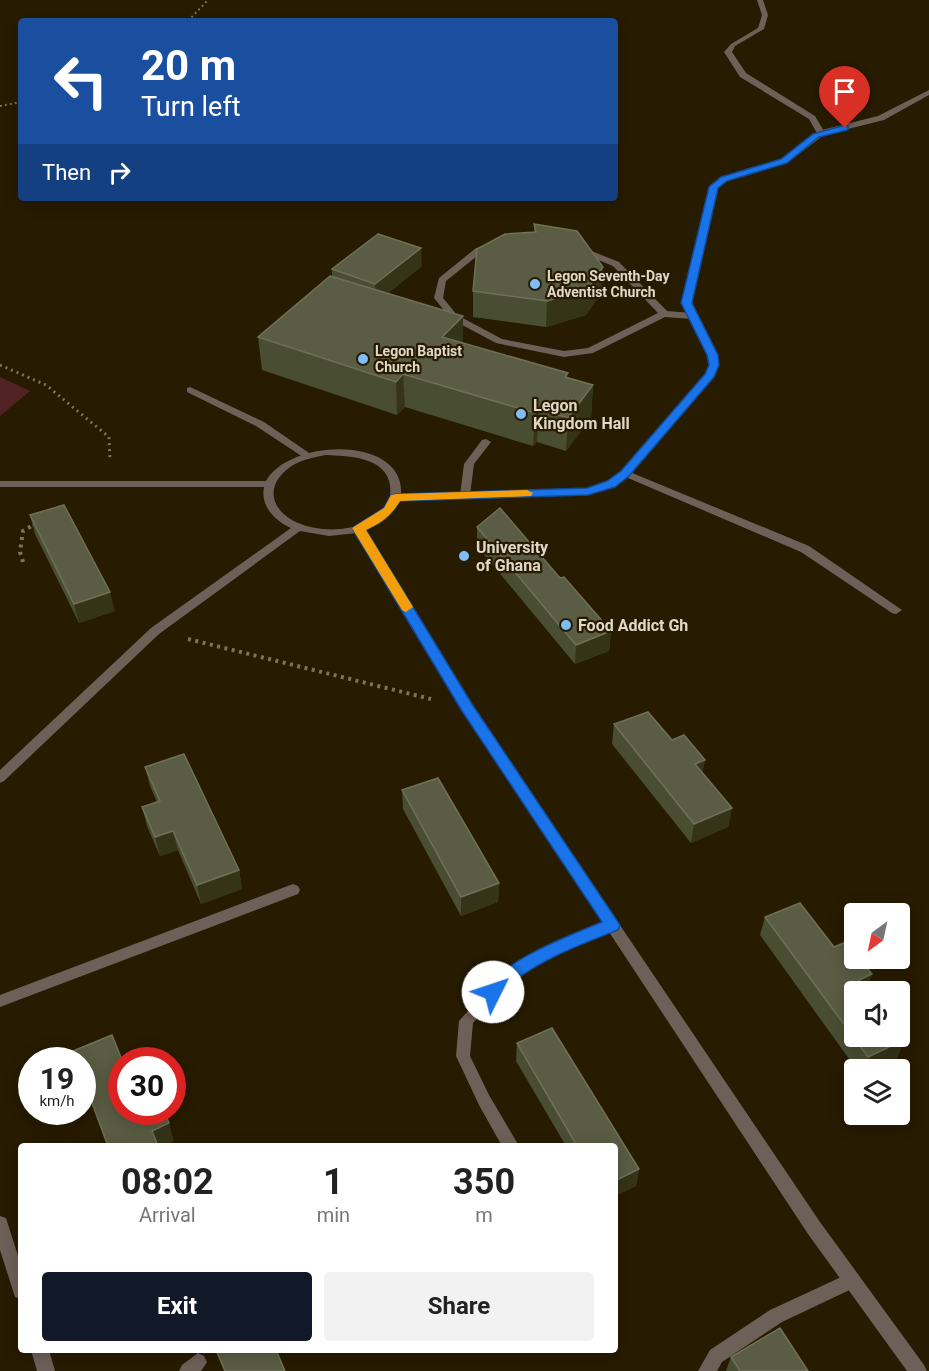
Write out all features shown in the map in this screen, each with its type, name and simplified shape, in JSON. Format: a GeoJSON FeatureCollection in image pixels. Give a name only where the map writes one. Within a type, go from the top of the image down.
{"type":"FeatureCollection","features":[{"type":"Feature","properties":{"kind":"street"},"geometry":{"type":"LineString","coordinates":[[760,0],[765,15],[761,29],[733,45],[728,52],[743,75],[812,118],[821,133]]}},
{"type":"Feature","properties":{"kind":"street"},"geometry":{"type":"LineString","coordinates":[[396,498],[588,492],[611,484],[625,473],[710,375],[714,365],[712,355],[686,303],[713,187],[724,179],[784,161],[821,133],[881,118],[929,92]]}},
{"type":"Feature","properties":{"kind":"street"},"geometry":{"type":"LineString","coordinates":[[498,247],[479,250],[442,280],[438,298],[454,317],[499,341],[564,354],[590,351],[664,314],[692,316]]}},
{"type":"Feature","properties":{"kind":"street"},"geometry":{"type":"LineString","coordinates":[[573,249],[585,250],[616,264],[664,314]]}},
{"type":"Feature","properties":{"kind":"street"},"geometry":{"type":"LineString","coordinates":[[190,390],[260,424],[307,455]]}},
{"type":"Feature","properties":{"kind":"street"},"geometry":{"type":"LineString","coordinates":[[465,495],[469,464],[486,442]]}},
{"type":"Feature","properties":{"kind":"street"},"geometry":{"type":"LineString","coordinates":[[346,452],[380,463],[391,473],[396,485],[396,498],[389,510],[358,528],[338,532],[318,532],[298,528],[282,520],[272,509],[267,497],[269,484],[278,472],[290,462],[307,455],[346,452]]}},
{"type":"Feature","properties":{"kind":"street"},"geometry":{"type":"LineString","coordinates":[[625,473],[805,549],[896,609]]}},
{"type":"Feature","properties":{"kind":"street"},"geometry":{"type":"LineString","coordinates":[[0,484],[269,484]]}},
{"type":"Feature","properties":{"kind":"street"},"geometry":{"type":"LineString","coordinates":[[0,778],[155,632],[298,528]]}},
{"type":"Feature","properties":{"kind":"street"},"geometry":{"type":"LineString","coordinates":[[358,528],[467,707],[814,1228],[918,1371]]}},
{"type":"Feature","properties":{"kind":"street"},"geometry":{"type":"LineString","coordinates":[[0,1001],[293,890]]}},
{"type":"Feature","properties":{"kind":"street"},"geometry":{"type":"LineString","coordinates":[[509,1143],[484,1100],[463,1056],[466,1021],[507,978],[558,947],[612,925]]}},
{"type":"Feature","properties":{"kind":"street"},"geometry":{"type":"LineString","coordinates":[[0,1224],[18,1281]]}},
{"type":"Feature","properties":{"kind":"street"},"geometry":{"type":"LineString","coordinates":[[707,1371],[716,1356],[776,1316],[852,1280]]}},
{"type":"Feature","properties":{"kind":"street"},"geometry":{"type":"LineString","coordinates":[[41,1353],[46,1371]]}},
{"type":"Feature","properties":{"kind":"path"},"geometry":{"type":"LineString","coordinates":[[191,18],[208,0]]}},
{"type":"Feature","properties":{"kind":"path"},"geometry":{"type":"LineString","coordinates":[[0,106],[18,103]]}},
{"type":"Feature","properties":{"kind":"path"},"geometry":{"type":"LineString","coordinates":[[0,364],[46,385],[109,437],[112,484]]}},
{"type":"Feature","properties":{"kind":"path"},"geometry":{"type":"LineString","coordinates":[[23,562],[20,552],[23,531],[43,520]]}},
{"type":"Feature","properties":{"kind":"path"},"geometry":{"type":"LineString","coordinates":[[155,632],[467,707]]}},
{"type":"Feature","properties":{"kind":"shaded area"},"geometry":{"type":"Polygon","coordinates":[[[0,377],[30,391],[0,416],[0,377]]]}},
{"type":"Feature","properties":{"kind":"building"},"geometry":{"type":"Polygon","coordinates":[[[534,224],[577,231],[603,267],[588,289],[547,301],[473,291],[477,249],[505,234],[536,232],[534,224]]]}},
{"type":"Feature","properties":{"kind":"building"},"geometry":{"type":"Polygon","coordinates":[[[378,234],[421,248],[375,284],[332,269],[378,234]]]}},
{"type":"Feature","properties":{"kind":"building"},"geometry":{"type":"Polygon","coordinates":[[[330,276],[463,316],[442,337],[568,373],[565,377],[593,385],[568,418],[539,409],[535,413],[403,374],[396,382],[258,337],[330,276]]]}},
{"type":"Feature","properties":{"kind":"building"},"geometry":{"type":"Polygon","coordinates":[[[64,505],[110,592],[74,604],[30,515],[64,505]]]}},
{"type":"Feature","properties":{"kind":"building"},"geometry":{"type":"Polygon","coordinates":[[[500,508],[560,578],[564,577],[611,631],[576,645],[477,527],[500,508]]]}},
{"type":"Feature","properties":{"kind":"building"},"geometry":{"type":"Polygon","coordinates":[[[648,712],[672,740],[684,735],[705,760],[695,764],[732,808],[694,824],[614,724],[648,712]]]}},
{"type":"Feature","properties":{"kind":"building"},"geometry":{"type":"Polygon","coordinates":[[[184,754],[239,870],[197,885],[173,831],[155,837],[142,807],[160,801],[145,767],[184,754]]]}},
{"type":"Feature","properties":{"kind":"building"},"geometry":{"type":"Polygon","coordinates":[[[438,778],[499,883],[461,897],[402,790],[438,778]]]}},
{"type":"Feature","properties":{"kind":"building"},"geometry":{"type":"Polygon","coordinates":[[[800,903],[834,947],[844,943],[844,969],[868,969],[872,974],[860,981],[844,981],[844,1024],[765,917],[800,903]]]}},
{"type":"Feature","properties":{"kind":"building"},"geometry":{"type":"Polygon","coordinates":[[[552,1028],[639,1169],[618,1180],[618,1143],[575,1143],[517,1043],[552,1028]]]}},
{"type":"Feature","properties":{"kind":"building"},"geometry":{"type":"Polygon","coordinates":[[[112,1035],[117,1047],[108,1047],[108,1125],[165,1125],[152,1131],[157,1143],[107,1143],[96,1114],[96,1047],[83,1047],[112,1035]]]}},
{"type":"Feature","properties":{"kind":"building"},"geometry":{"type":"Polygon","coordinates":[[[861,1047],[889,1047],[868,1057],[861,1047]]]}},
{"type":"Feature","properties":{"kind":"building"},"geometry":{"type":"Polygon","coordinates":[[[780,1328],[808,1371],[740,1371],[731,1357],[780,1328]]]}},
{"type":"Feature","properties":{"kind":"building"},"geometry":{"type":"Polygon","coordinates":[[[217,1353],[277,1353],[285,1371],[225,1371],[217,1353]]]}},
{"type":"Feature","properties":{"kind":"slow traffic"},"geometry":{"type":"LineString","coordinates":[[406,607],[358,528],[376,520],[389,510],[396,498],[527,493]]}},
{"type":"Feature","properties":{"kind":"place","name":"Legon Seventh-Day Adventist Church"},"geometry":{"type":"Point","coordinates":[535,284]}},
{"type":"Feature","properties":{"kind":"place","name":"Legon Baptist Church"},"geometry":{"type":"Point","coordinates":[363,359]}},
{"type":"Feature","properties":{"kind":"place","name":"Legon Kingdom Hall"},"geometry":{"type":"Point","coordinates":[521,414]}},
{"type":"Feature","properties":{"kind":"place","name":"University of Ghana"},"geometry":{"type":"Point","coordinates":[464,556]}},
{"type":"Feature","properties":{"kind":"place","name":"Food Addict Gh"},"geometry":{"type":"Point","coordinates":[566,625]}},
{"type":"Feature","properties":{"kind":"route"},"geometry":{"type":"LineString","coordinates":[[493,992],[507,978],[558,947],[612,925],[467,707],[358,528],[376,520],[389,510],[396,498],[588,492],[611,484],[625,473],[710,375],[714,365],[712,355],[686,303],[713,187],[724,179],[784,161],[816,135],[845,128]]}}]}
